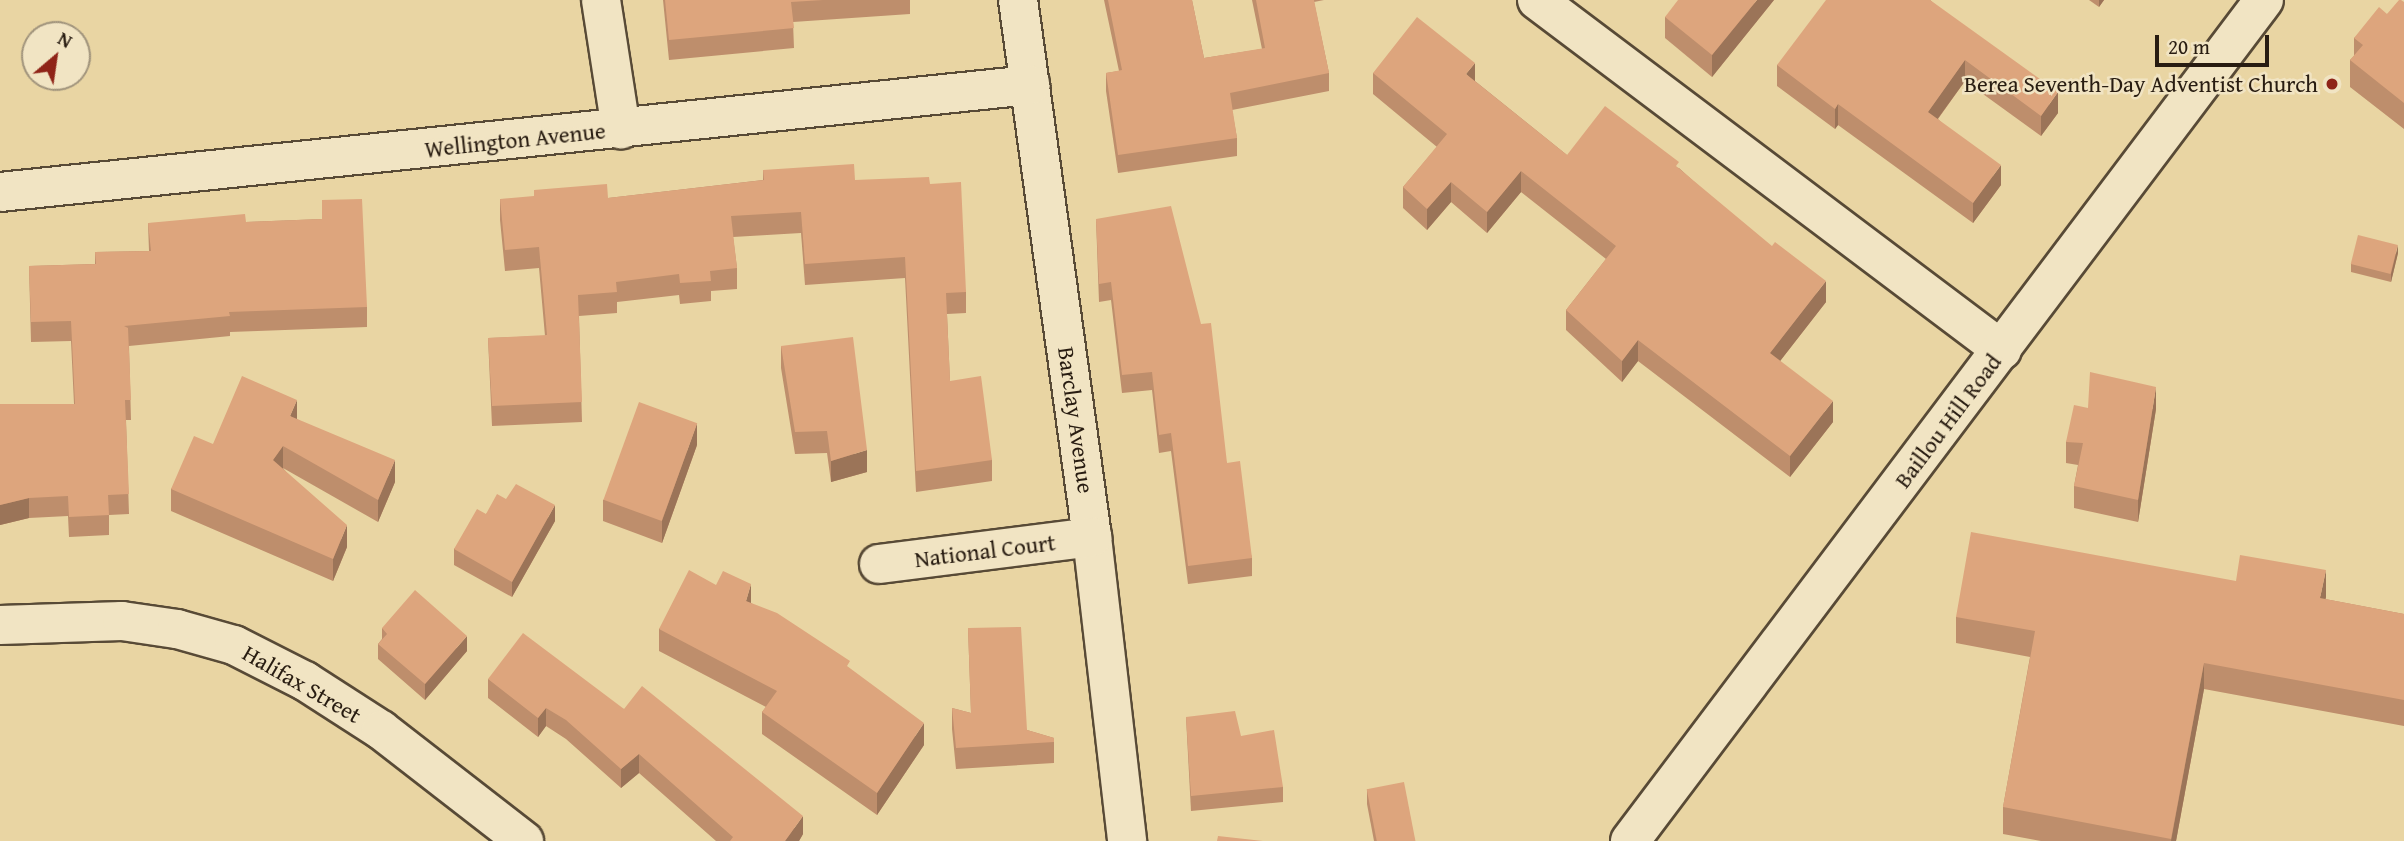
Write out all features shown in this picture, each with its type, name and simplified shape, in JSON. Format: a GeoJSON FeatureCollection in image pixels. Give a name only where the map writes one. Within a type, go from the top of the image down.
{"type":"FeatureCollection","features":[{"type":"Feature","properties":{"kind":"street"},"geometry":{"type":"LineString","coordinates":[[601,0],[621,129]]}},
{"type":"Feature","properties":{"kind":"street","name":"Barclay Avenue"},"geometry":{"type":"LineString","coordinates":[[1018,0],[1092,537],[1127,841]]}},
{"type":"Feature","properties":{"kind":"street"},"geometry":{"type":"LineString","coordinates":[[1537,0],[2002,350]]}},
{"type":"Feature","properties":{"kind":"street","name":"Baillou Hill Road"},"geometry":{"type":"LineString","coordinates":[[1630,841],[2264,0]]}},
{"type":"Feature","properties":{"kind":"street","name":"Wellington Avenue"},"geometry":{"type":"LineString","coordinates":[[0,192],[1030,85]]}},
{"type":"Feature","properties":{"kind":"street","name":"National Court"},"geometry":{"type":"LineString","coordinates":[[879,564],[1092,537]]}},
{"type":"Feature","properties":{"kind":"street","name":"Halifax Street"},"geometry":{"type":"LineString","coordinates":[[0,625],[122,621],[177,629],[234,645],[305,681],[381,730],[524,841]]}},
{"type":"Feature","properties":{"kind":"building"},"geometry":{"type":"Polygon","coordinates":[[[665,0],[823,0],[791,2],[794,28],[669,40],[665,0]]]}},
{"type":"Feature","properties":{"kind":"building"},"geometry":{"type":"Polygon","coordinates":[[[1108,0],[1192,0],[1204,58],[1265,48],[1256,0],[1314,0],[1329,73],[1230,93],[1237,138],[1118,155],[1106,73],[1122,70],[1108,0]]]}},
{"type":"Feature","properties":{"kind":"building"},"geometry":{"type":"Polygon","coordinates":[[[1678,0],[1757,0],[1712,55],[1665,17],[1678,0]]]}},
{"type":"Feature","properties":{"kind":"building"},"geometry":{"type":"Polygon","coordinates":[[[1826,0],[1930,0],[2058,92],[2041,116],[1965,60],[1928,112],[2001,165],[1973,203],[1838,104],[1835,109],[1777,65],[1826,0]]]}},
{"type":"Feature","properties":{"kind":"building","name":"Berea Seventh-Day Adventist Church"},"geometry":{"type":"Polygon","coordinates":[[[2399,0],[2404,2],[2404,103],[2350,60],[2363,45],[2354,38],[2379,7],[2387,14],[2399,0]]]}},
{"type":"Feature","properties":{"kind":"building"},"geometry":{"type":"Polygon","coordinates":[[[1417,17],[1475,63],[1466,74],[1567,155],[1605,106],[1679,162],[1676,166],[1772,246],[1775,242],[1826,281],[1770,353],[1833,401],[1790,456],[1638,340],[1622,361],[1566,310],[1616,246],[1521,171],[1487,212],[1451,182],[1427,209],[1403,187],[1447,134],[1373,73],[1417,17]]]}},
{"type":"Feature","properties":{"kind":"building"},"geometry":{"type":"Polygon","coordinates":[[[854,164],[855,180],[929,177],[930,184],[961,182],[966,292],[946,293],[950,381],[981,376],[992,460],[916,471],[905,257],[805,264],[801,212],[731,216],[737,268],[710,271],[711,281],[680,283],[679,274],[616,282],[617,292],[578,295],[582,402],[492,406],[488,338],[547,335],[539,247],[505,250],[500,199],[534,196],[534,190],[607,184],[608,198],[764,180],[763,170],[854,164]]]}},
{"type":"Feature","properties":{"kind":"building"},"geometry":{"type":"Polygon","coordinates":[[[362,199],[367,307],[229,312],[230,316],[124,326],[128,328],[131,400],[125,400],[129,494],[108,495],[109,515],[69,517],[68,496],[29,498],[0,505],[0,404],[75,404],[71,321],[31,322],[29,266],[96,264],[95,252],[151,251],[148,223],[245,214],[246,222],[322,219],[322,200],[362,199]]]}},
{"type":"Feature","properties":{"kind":"building"},"geometry":{"type":"Polygon","coordinates":[[[1171,206],[1201,324],[1211,323],[1227,463],[1240,461],[1252,558],[1188,566],[1171,433],[1159,435],[1152,372],[1122,375],[1111,282],[1099,284],[1096,219],[1171,206]]]}},
{"type":"Feature","properties":{"kind":"building"},"geometry":{"type":"Polygon","coordinates":[[[2358,235],[2398,245],[2391,274],[2351,264],[2358,235]]]}},
{"type":"Feature","properties":{"kind":"building"},"geometry":{"type":"Polygon","coordinates":[[[853,337],[867,450],[831,461],[827,431],[795,432],[781,346],[853,337]]]}},
{"type":"Feature","properties":{"kind":"building"},"geometry":{"type":"Polygon","coordinates":[[[2090,372],[2156,387],[2138,500],[2074,486],[2083,443],[2066,442],[2074,405],[2088,408],[2090,372]]]}},
{"type":"Feature","properties":{"kind":"building"},"geometry":{"type":"Polygon","coordinates":[[[242,376],[297,400],[290,416],[395,460],[378,500],[283,446],[273,460],[347,525],[333,559],[171,489],[194,436],[213,444],[242,376]]]}},
{"type":"Feature","properties":{"kind":"building"},"geometry":{"type":"Polygon","coordinates":[[[639,402],[697,423],[662,521],[603,500],[639,402]]]}},
{"type":"Feature","properties":{"kind":"building"},"geometry":{"type":"Polygon","coordinates":[[[516,484],[555,505],[512,582],[454,549],[477,509],[486,514],[497,494],[506,499],[516,484]]]}},
{"type":"Feature","properties":{"kind":"building"},"geometry":{"type":"Polygon","coordinates":[[[1971,532],[2236,581],[2240,555],[2326,570],[2320,598],[2404,614],[2404,700],[2204,663],[2171,839],[2003,807],[2035,631],[1956,617],[1971,532]]]}},
{"type":"Feature","properties":{"kind":"building"},"geometry":{"type":"Polygon","coordinates":[[[689,570],[716,585],[723,571],[751,584],[746,601],[777,613],[850,661],[847,666],[924,723],[877,793],[762,712],[777,691],[659,629],[689,570]]]}},
{"type":"Feature","properties":{"kind":"building"},"geometry":{"type":"Polygon","coordinates":[[[415,590],[467,636],[425,684],[378,644],[387,634],[382,628],[415,590]]]}},
{"type":"Feature","properties":{"kind":"building"},"geometry":{"type":"Polygon","coordinates":[[[1021,627],[1027,730],[1054,738],[1054,742],[956,748],[952,708],[971,713],[968,628],[1021,627]]]}},
{"type":"Feature","properties":{"kind":"building"},"geometry":{"type":"Polygon","coordinates":[[[523,633],[624,709],[642,686],[803,816],[785,841],[730,841],[733,837],[639,754],[621,769],[566,720],[546,708],[538,718],[488,679],[523,633]]]}},
{"type":"Feature","properties":{"kind":"building"},"geometry":{"type":"Polygon","coordinates":[[[1235,711],[1241,736],[1274,730],[1283,787],[1191,796],[1186,717],[1235,711]]]}},
{"type":"Feature","properties":{"kind":"building"},"geometry":{"type":"Polygon","coordinates":[[[1404,782],[1415,841],[1377,841],[1367,789],[1404,782]]]}},
{"type":"Feature","properties":{"kind":"building"},"geometry":{"type":"Polygon","coordinates":[[[1218,836],[1263,841],[1217,841],[1218,836]]]}},
{"type":"Feature","properties":{"kind":"place","name":"Berea Seventh-Day Adventist Church"},"geometry":{"type":"Point","coordinates":[2332,84]}}]}
